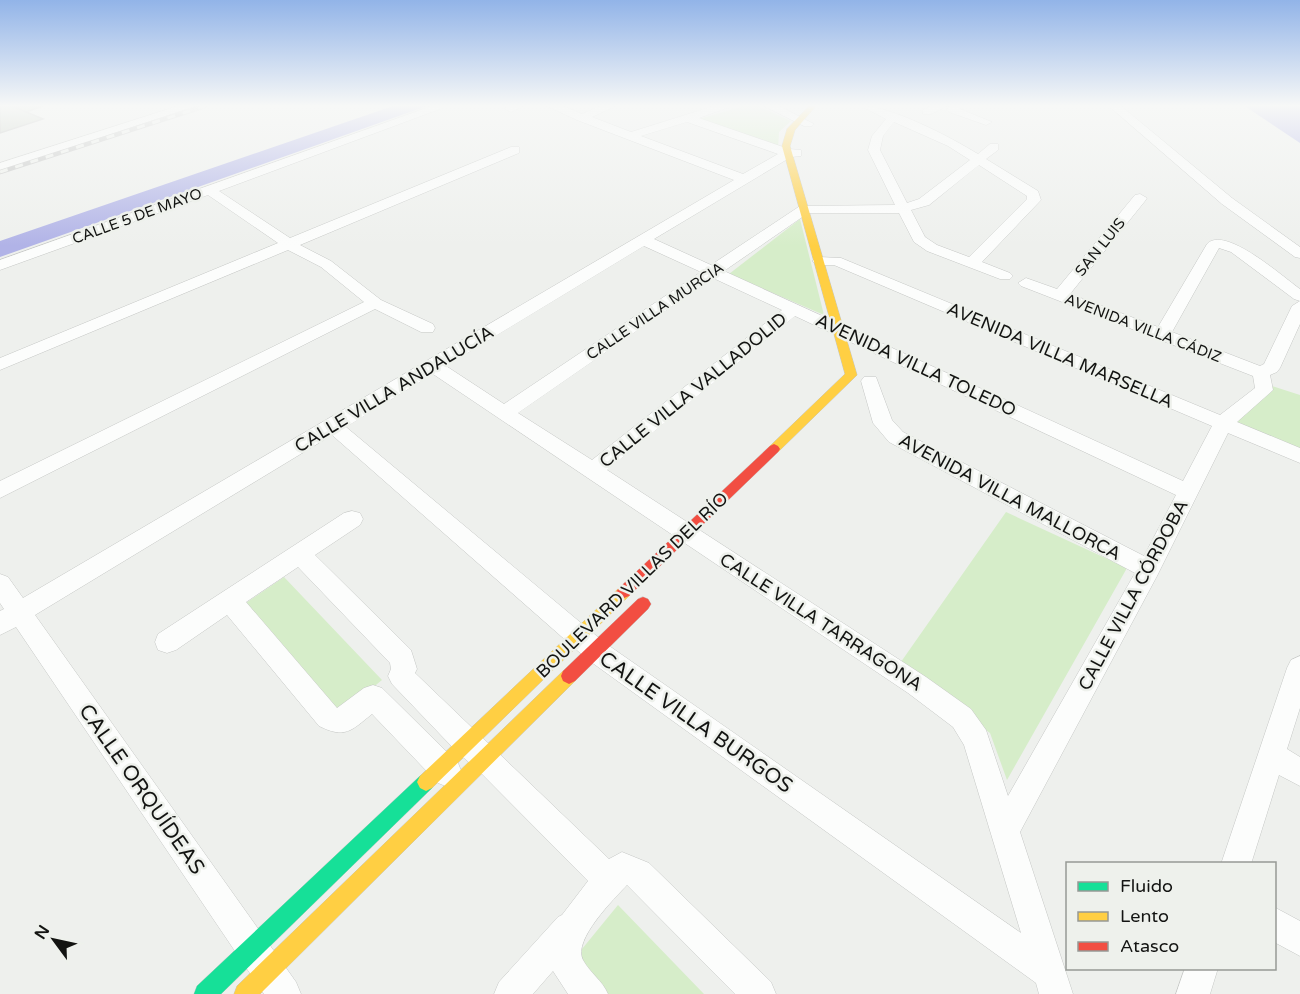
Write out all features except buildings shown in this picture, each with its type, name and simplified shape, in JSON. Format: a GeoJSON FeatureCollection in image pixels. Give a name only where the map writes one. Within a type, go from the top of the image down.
{"type":"FeatureCollection","features":[{"type":"Feature","properties":{"kind":"street"},"geometry":{"type":"LineString","coordinates":[[0,167],[46,152]]}},
{"type":"Feature","properties":{"kind":"street","name":"CALLE 5 DE MAYO"},"geometry":{"type":"LineString","coordinates":[[0,265],[314,152]]}},
{"type":"Feature","properties":{"kind":"street"},"geometry":{"type":"LineString","coordinates":[[0,364],[509,152]]}},
{"type":"Feature","properties":{"kind":"street"},"geometry":{"type":"LineString","coordinates":[[673,152],[744,179]]}},
{"type":"Feature","properties":{"kind":"street"},"geometry":{"type":"LineString","coordinates":[[875,152],[922,243],[1005,276]]}},
{"type":"Feature","properties":{"kind":"street"},"geometry":{"type":"LineString","coordinates":[[969,152],[1033,194],[1034,200],[972,263]]}},
{"type":"Feature","properties":{"kind":"street"},"geometry":{"type":"LineString","coordinates":[[805,210],[902,208],[924,202],[987,152]]}},
{"type":"Feature","properties":{"kind":"street"},"geometry":{"type":"LineString","coordinates":[[1169,152],[1227,201],[1300,254]]}},
{"type":"Feature","properties":{"kind":"street"},"geometry":{"type":"LineString","coordinates":[[794,153],[809,175]]}},
{"type":"Feature","properties":{"kind":"street","name":"CALLE VILLA ANDALUCÍA"},"geometry":{"type":"LineString","coordinates":[[10,619],[744,179],[794,153]]}},
{"type":"Feature","properties":{"kind":"street","name":"BOULEVARD VILLAS DEL RÍO"},"geometry":{"type":"LineString","coordinates":[[794,153],[805,210],[842,283]]}},
{"type":"Feature","properties":{"kind":"street"},"geometry":{"type":"LineString","coordinates":[[209,190],[290,244],[326,264],[375,303],[427,328]]}},
{"type":"Feature","properties":{"kind":"street","name":"SAN LUIS"},"geometry":{"type":"LineString","coordinates":[[1060,296],[1140,198]]}},
{"type":"Feature","properties":{"kind":"street","name":"CALLE VILLA MURCIA"},"geometry":{"type":"LineString","coordinates":[[504,413],[805,210]]}},
{"type":"Feature","properties":{"kind":"street","name":"AVENIDA VILLA TOLEDO"},"geometry":{"type":"LineString","coordinates":[[644,240],[1188,492]]}},
{"type":"Feature","properties":{"kind":"street"},"geometry":{"type":"LineString","coordinates":[[1162,335],[1214,243],[1236,249],[1300,296]]}},
{"type":"Feature","properties":{"kind":"street","name":"BOULEVARD VILLAS DEL RÍO"},"geometry":{"type":"LineString","coordinates":[[245,994],[451,776],[588,644],[699,542],[851,375],[838,328],[830,258]]}},
{"type":"Feature","properties":{"kind":"street","name":"AVENIDA VILLA MARSELLA"},"geometry":{"type":"LineString","coordinates":[[830,258],[1300,456]]}},
{"type":"Feature","properties":{"kind":"street","name":"AVENIDA VILLA CÁDIZ"},"geometry":{"type":"LineString","coordinates":[[1026,283],[1260,372]]}},
{"type":"Feature","properties":{"kind":"street"},"geometry":{"type":"LineString","coordinates":[[0,490],[375,303]]}},
{"type":"Feature","properties":{"kind":"street"},"geometry":{"type":"LineString","coordinates":[[1260,372],[1271,368],[1300,306]]}},
{"type":"Feature","properties":{"kind":"street","name":"CALLE VILLA VALLADOLID"},"geometry":{"type":"LineString","coordinates":[[592,471],[794,309]]}},
{"type":"Feature","properties":{"kind":"street"},"geometry":{"type":"LineString","coordinates":[[852,316],[865,376]]}},
{"type":"Feature","properties":{"kind":"street","name":"CALLE VILLA TARRAGONA"},"geometry":{"type":"LineString","coordinates":[[433,366],[927,692],[962,718],[976,739],[1053,983]]}},
{"type":"Feature","properties":{"kind":"street","name":"CALLE VILLA CÓRDOBA"},"geometry":{"type":"LineString","coordinates":[[1006,829],[1149,569],[1223,423],[1264,390],[1264,381],[1260,372]]}},
{"type":"Feature","properties":{"kind":"street","name":"AVENIDA VILLA MALLORCA"},"geometry":{"type":"LineString","coordinates":[[865,376],[883,423],[896,437],[1149,569]]}},
{"type":"Feature","properties":{"kind":"street","name":"CALLE VILLA BURGOS"},"geometry":{"type":"LineString","coordinates":[[333,426],[588,644],[1053,983]]}},
{"type":"Feature","properties":{"kind":"street"},"geometry":{"type":"LineString","coordinates":[[167,642],[352,519]]}},
{"type":"Feature","properties":{"kind":"street"},"geometry":{"type":"LineString","coordinates":[[300,555],[402,657],[404,669],[401,676],[610,881]]}},
{"type":"Feature","properties":{"kind":"street","name":"CALLE ORQUÍDEAS"},"geometry":{"type":"LineString","coordinates":[[0,584],[10,619],[268,971]]}},
{"type":"Feature","properties":{"kind":"street","name":"BOULEVARD VILLAS DEL RÍO"},"geometry":{"type":"LineString","coordinates":[[206,994],[268,971],[451,776],[588,644],[654,594]]}},
{"type":"Feature","properties":{"kind":"street"},"geometry":{"type":"LineString","coordinates":[[230,601],[328,717],[336,722],[342,721],[373,697],[451,776]]}},
{"type":"Feature","properties":{"kind":"street"},"geometry":{"type":"LineString","coordinates":[[1237,862],[1300,668]]}},
{"type":"Feature","properties":{"kind":"street"},"geometry":{"type":"LineString","coordinates":[[1272,756],[1300,772]]}},
{"type":"Feature","properties":{"kind":"street"},"geometry":{"type":"LineString","coordinates":[[511,994],[622,867],[638,874],[759,994]]}},
{"type":"Feature","properties":{"kind":"street"},"geometry":{"type":"LineString","coordinates":[[574,924],[565,943],[565,960],[568,969],[591,994]]}},
{"type":"Feature","properties":{"kind":"street"},"geometry":{"type":"LineString","coordinates":[[1276,924],[1300,940]]}},
{"type":"Feature","properties":{"kind":"street"},"geometry":{"type":"LineString","coordinates":[[1193,994],[1202,970]]}},
{"type":"Feature","properties":{"kind":"green space"},"geometry":{"type":"Polygon","coordinates":[[[800,219],[824,315],[729,274],[800,219]]]}},
{"type":"Feature","properties":{"kind":"green space"},"geometry":{"type":"Polygon","coordinates":[[[1272,386],[1300,395],[1300,453],[1230,424],[1272,386]]]}},
{"type":"Feature","properties":{"kind":"green space"},"geometry":{"type":"Polygon","coordinates":[[[1006,512],[1127,568],[1007,780],[990,733],[896,669],[1006,512]]]}},
{"type":"Feature","properties":{"kind":"green space"},"geometry":{"type":"Polygon","coordinates":[[[284,577],[382,680],[333,720],[237,609],[284,577]]]}},
{"type":"Feature","properties":{"kind":"green space"},"geometry":{"type":"Polygon","coordinates":[[[618,905],[704,994],[604,994],[573,960],[618,905]]]}},
{"type":"Feature","properties":{"kind":"water"},"geometry":{"type":"Polygon","coordinates":[[[258,152],[296,152],[0,257],[0,241],[258,152]]]}},
{"type":"Feature","properties":{"kind":"railway"},"geometry":{"type":"LineString","coordinates":[[0,172],[61,152]]}},
{"type":"Feature","properties":{"kind":"traffic: fast"},"geometry":{"type":"LineString","coordinates":[[205,994],[426,782]]}},
{"type":"Feature","properties":{"kind":"traffic: slow"},"geometry":{"type":"LineString","coordinates":[[774,449],[851,375],[788,152]]}},
{"type":"Feature","properties":{"kind":"traffic: slow"},"geometry":{"type":"LineString","coordinates":[[426,782],[624,592]]}},
{"type":"Feature","properties":{"kind":"traffic: slow"},"geometry":{"type":"LineString","coordinates":[[245,994],[569,676]]}},
{"type":"Feature","properties":{"kind":"traffic: jam"},"geometry":{"type":"LineString","coordinates":[[624,592],[774,449]]}},
{"type":"Feature","properties":{"kind":"traffic: jam"},"geometry":{"type":"LineString","coordinates":[[569,676],[643,604]]}}]}
